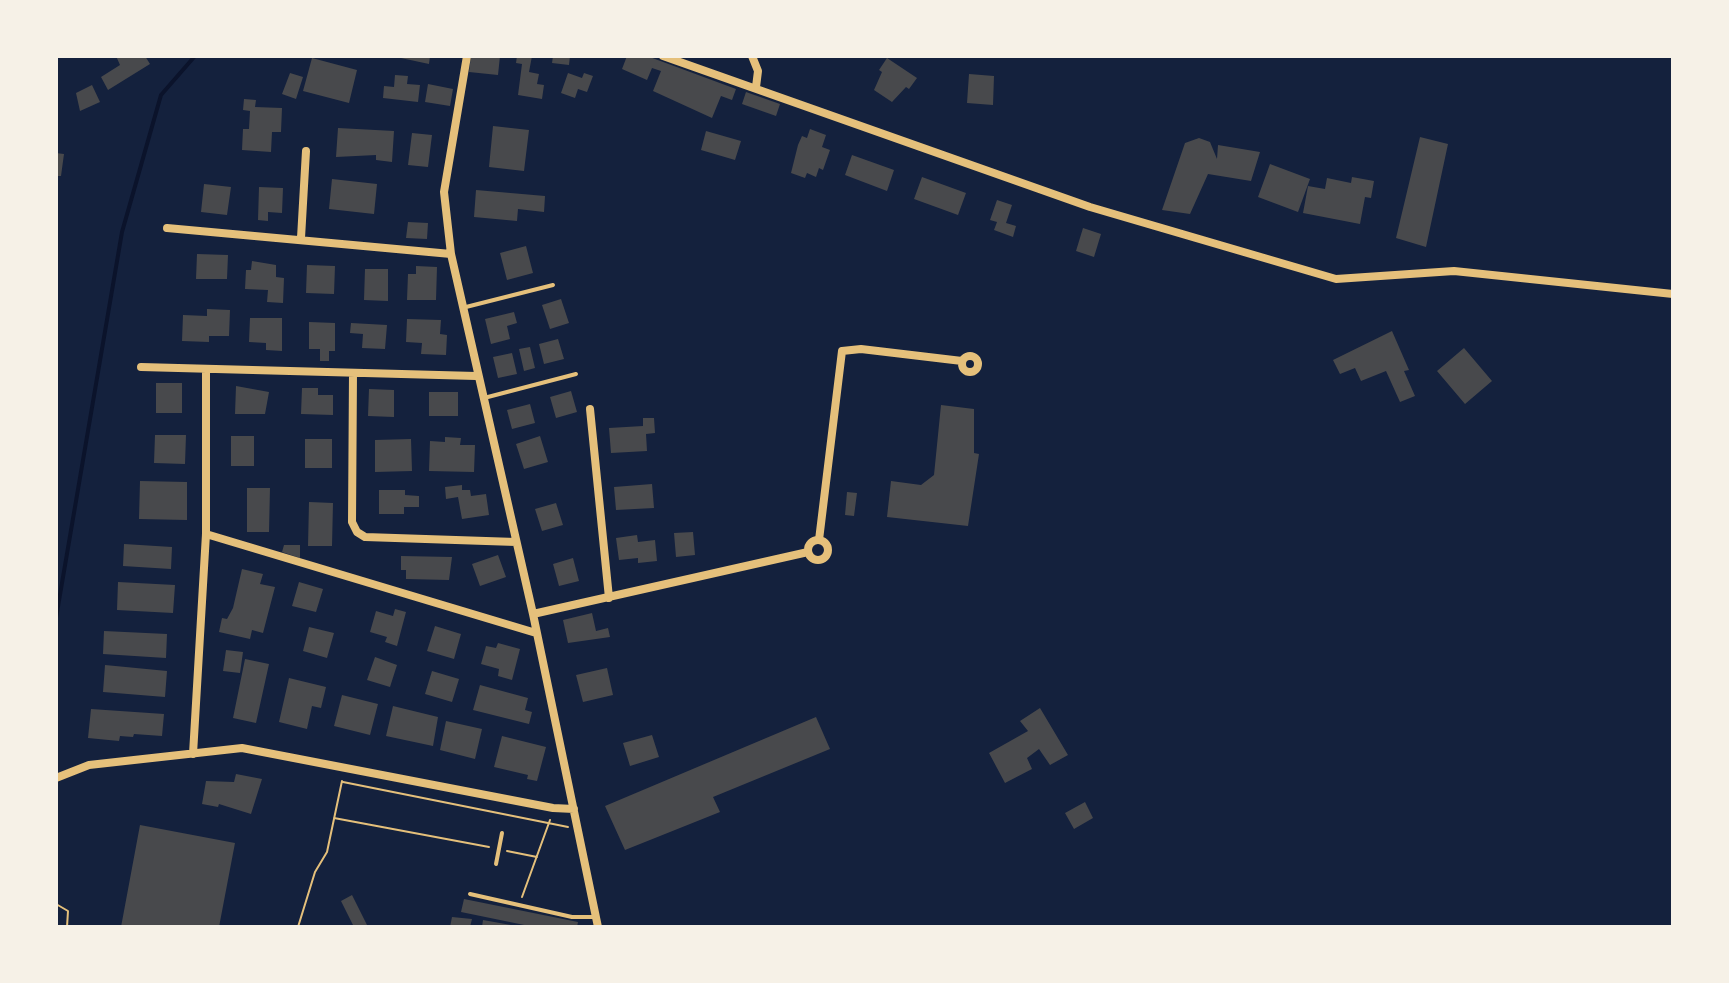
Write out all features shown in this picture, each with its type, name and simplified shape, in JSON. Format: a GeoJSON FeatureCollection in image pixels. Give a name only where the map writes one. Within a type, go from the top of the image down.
{"type":"FeatureCollection","features":[{"type":"Feature","properties":{"kind":"street"},"geometry":{"type":"LineString","coordinates":[[467,56],[444,192],[451,254],[481,399],[533,614],[598,927]]}},
{"type":"Feature","properties":{"kind":"street"},"geometry":{"type":"LineString","coordinates":[[663,56],[1090,207],[1336,279],[1454,271],[1673,294]]}},
{"type":"Feature","properties":{"kind":"street"},"geometry":{"type":"LineString","coordinates":[[752,56],[758,71],[756,87]]}},
{"type":"Feature","properties":{"kind":"street"},"geometry":{"type":"LineString","coordinates":[[301,238],[306,151]]}},
{"type":"Feature","properties":{"kind":"street"},"geometry":{"type":"LineString","coordinates":[[167,228],[451,254]]}},
{"type":"Feature","properties":{"kind":"street"},"geometry":{"type":"LineString","coordinates":[[819,540],[842,351],[861,349],[962,361]]}},
{"type":"Feature","properties":{"kind":"street"},"geometry":{"type":"LineString","coordinates":[[141,367],[476,376]]}},
{"type":"Feature","properties":{"kind":"street"},"geometry":{"type":"LineString","coordinates":[[193,754],[206,534],[206,369]]}},
{"type":"Feature","properties":{"kind":"street"},"geometry":{"type":"LineString","coordinates":[[353,373],[352,522],[357,532],[365,537],[516,542]]}},
{"type":"Feature","properties":{"kind":"street"},"geometry":{"type":"LineString","coordinates":[[590,409],[609,598]]}},
{"type":"Feature","properties":{"kind":"street"},"geometry":{"type":"LineString","coordinates":[[206,534],[536,633]]}},
{"type":"Feature","properties":{"kind":"street"},"geometry":{"type":"LineString","coordinates":[[808,552],[811,543],[819,540]]}},
{"type":"Feature","properties":{"kind":"street"},"geometry":{"type":"LineString","coordinates":[[808,552],[818,561],[827,556],[828,546],[819,540]]}},
{"type":"Feature","properties":{"kind":"street"},"geometry":{"type":"LineString","coordinates":[[533,614],[808,552]]}},
{"type":"Feature","properties":{"kind":"street"},"geometry":{"type":"LineString","coordinates":[[56,778],[89,765],[249,748],[553,808],[574,809]]}},
{"type":"Feature","properties":{"kind":"lane"},"geometry":{"type":"LineString","coordinates":[[462,308],[553,285]]}},
{"type":"Feature","properties":{"kind":"lane"},"geometry":{"type":"LineString","coordinates":[[481,399],[576,374]]}},
{"type":"Feature","properties":{"kind":"lane"},"geometry":{"type":"LineString","coordinates":[[496,864],[502,833]]}},
{"type":"Feature","properties":{"kind":"lane"},"geometry":{"type":"LineString","coordinates":[[470,894],[572,917],[596,917]]}},
{"type":"Feature","properties":{"kind":"path"},"geometry":{"type":"LineString","coordinates":[[298,927],[315,872],[327,852],[343,777]]}},
{"type":"Feature","properties":{"kind":"path"},"geometry":{"type":"LineString","coordinates":[[342,781],[549,824],[577,827]]}},
{"type":"Feature","properties":{"kind":"path"},"geometry":{"type":"LineString","coordinates":[[519,905],[553,808]]}},
{"type":"Feature","properties":{"kind":"path"},"geometry":{"type":"LineString","coordinates":[[334,818],[537,857]]}},
{"type":"Feature","properties":{"kind":"path"},"geometry":{"type":"LineString","coordinates":[[56,904],[68,911],[67,927]]}},
{"type":"Feature","properties":{"kind":"building"},"geometry":{"type":"Polygon","coordinates":[[[116,56],[145,56],[150,64],[108,90],[101,77],[120,65],[116,56]]]}},
{"type":"Feature","properties":{"kind":"building"},"geometry":{"type":"Polygon","coordinates":[[[430,56],[429,64],[401,58],[430,56]]]}},
{"type":"Feature","properties":{"kind":"building"},"geometry":{"type":"Polygon","coordinates":[[[471,56],[500,56],[498,75],[469,72],[471,56]]]}},
{"type":"Feature","properties":{"kind":"building"},"geometry":{"type":"Polygon","coordinates":[[[517,56],[532,56],[529,72],[539,74],[537,84],[544,85],[542,99],[518,95],[522,64],[516,63],[517,56]]]}},
{"type":"Feature","properties":{"kind":"building"},"geometry":{"type":"Polygon","coordinates":[[[553,56],[570,56],[569,65],[552,63],[553,56]]]}},
{"type":"Feature","properties":{"kind":"building"},"geometry":{"type":"Polygon","coordinates":[[[627,56],[647,56],[736,89],[732,100],[721,96],[712,118],[653,91],[661,71],[652,68],[647,80],[622,69],[627,56]]]}},
{"type":"Feature","properties":{"kind":"building"},"geometry":{"type":"Polygon","coordinates":[[[312,58],[357,70],[349,103],[303,91],[312,58]]]}},
{"type":"Feature","properties":{"kind":"building"},"geometry":{"type":"Polygon","coordinates":[[[887,58],[917,78],[892,102],[874,90],[882,72],[879,70],[887,58]]]}},
{"type":"Feature","properties":{"kind":"building"},"geometry":{"type":"Polygon","coordinates":[[[290,73],[303,77],[296,99],[282,94],[290,73]]]}},
{"type":"Feature","properties":{"kind":"building"},"geometry":{"type":"Polygon","coordinates":[[[568,73],[582,78],[584,73],[593,76],[587,92],[578,89],[575,98],[561,93],[568,73]]]}},
{"type":"Feature","properties":{"kind":"building"},"geometry":{"type":"Polygon","coordinates":[[[969,74],[994,76],[993,105],[967,103],[969,74]]]}},
{"type":"Feature","properties":{"kind":"building"},"geometry":{"type":"Polygon","coordinates":[[[395,75],[408,76],[407,84],[420,85],[418,102],[383,98],[384,86],[394,87],[395,75]]]}},
{"type":"Feature","properties":{"kind":"building"},"geometry":{"type":"Polygon","coordinates":[[[428,84],[453,89],[450,106],[425,102],[428,84]]]}},
{"type":"Feature","properties":{"kind":"building"},"geometry":{"type":"Polygon","coordinates":[[[92,85],[100,102],[80,111],[76,93],[92,85]]]}},
{"type":"Feature","properties":{"kind":"building"},"geometry":{"type":"Polygon","coordinates":[[[746,92],[780,104],[776,116],[742,104],[746,92]]]}},
{"type":"Feature","properties":{"kind":"building"},"geometry":{"type":"Polygon","coordinates":[[[244,99],[256,100],[255,107],[282,108],[281,132],[272,132],[271,152],[242,150],[243,129],[249,129],[250,111],[243,110],[244,99]]]}},
{"type":"Feature","properties":{"kind":"building"},"geometry":{"type":"Polygon","coordinates":[[[493,126],[529,130],[524,171],[489,167],[493,126]]]}},
{"type":"Feature","properties":{"kind":"building"},"geometry":{"type":"Polygon","coordinates":[[[338,128],[394,131],[392,162],[376,160],[376,155],[336,157],[338,128]]]}},
{"type":"Feature","properties":{"kind":"building"},"geometry":{"type":"Polygon","coordinates":[[[810,129],[826,135],[822,147],[830,150],[823,170],[819,168],[816,177],[807,173],[805,178],[791,173],[798,145],[802,136],[807,138],[810,129]]]}},
{"type":"Feature","properties":{"kind":"building"},"geometry":{"type":"Polygon","coordinates":[[[706,131],[741,141],[735,160],[701,150],[706,131]]]}},
{"type":"Feature","properties":{"kind":"building"},"geometry":{"type":"Polygon","coordinates":[[[412,133],[432,135],[428,167],[408,165],[412,133]]]}},
{"type":"Feature","properties":{"kind":"building"},"geometry":{"type":"Polygon","coordinates":[[[1420,137],[1448,144],[1426,247],[1396,238],[1420,137]]]}},
{"type":"Feature","properties":{"kind":"building"},"geometry":{"type":"Polygon","coordinates":[[[1199,138],[1210,142],[1217,159],[1218,145],[1260,152],[1251,181],[1208,174],[1190,214],[1162,210],[1185,143],[1199,138]]]}},
{"type":"Feature","properties":{"kind":"building"},"geometry":{"type":"Polygon","coordinates":[[[56,153],[64,154],[61,176],[56,176],[56,153]]]}},
{"type":"Feature","properties":{"kind":"building"},"geometry":{"type":"Polygon","coordinates":[[[852,155],[894,170],[887,191],[845,175],[852,155]]]}},
{"type":"Feature","properties":{"kind":"building"},"geometry":{"type":"Polygon","coordinates":[[[1270,164],[1310,179],[1298,212],[1258,197],[1270,164]]]}},
{"type":"Feature","properties":{"kind":"building"},"geometry":{"type":"Polygon","coordinates":[[[922,177],[966,193],[958,215],[914,199],[922,177]]]}},
{"type":"Feature","properties":{"kind":"building"},"geometry":{"type":"Polygon","coordinates":[[[1352,177],[1374,181],[1371,198],[1365,197],[1360,224],[1303,213],[1308,186],[1325,189],[1327,178],[1351,183],[1352,177]]]}},
{"type":"Feature","properties":{"kind":"building"},"geometry":{"type":"Polygon","coordinates":[[[332,179],[377,184],[374,214],[329,209],[332,179]]]}},
{"type":"Feature","properties":{"kind":"building"},"geometry":{"type":"Polygon","coordinates":[[[204,184],[231,187],[227,215],[201,212],[204,184]]]}},
{"type":"Feature","properties":{"kind":"building"},"geometry":{"type":"Polygon","coordinates":[[[259,187],[283,188],[282,213],[268,212],[268,221],[258,220],[259,187]]]}},
{"type":"Feature","properties":{"kind":"building"},"geometry":{"type":"Polygon","coordinates":[[[476,190],[545,196],[544,212],[518,209],[517,221],[474,217],[476,190]]]}},
{"type":"Feature","properties":{"kind":"building"},"geometry":{"type":"Polygon","coordinates":[[[997,200],[1012,205],[1006,223],[1016,226],[1013,237],[994,230],[997,222],[990,220],[997,200]]]}},
{"type":"Feature","properties":{"kind":"building"},"geometry":{"type":"Polygon","coordinates":[[[408,222],[428,223],[427,239],[406,238],[408,222]]]}},
{"type":"Feature","properties":{"kind":"building"},"geometry":{"type":"Polygon","coordinates":[[[1083,228],[1101,234],[1094,257],[1076,251],[1083,228]]]}},
{"type":"Feature","properties":{"kind":"building"},"geometry":{"type":"Polygon","coordinates":[[[526,246],[533,273],[507,280],[500,253],[526,246]]]}},
{"type":"Feature","properties":{"kind":"building"},"geometry":{"type":"Polygon","coordinates":[[[197,254],[228,255],[227,279],[196,279],[197,254]]]}},
{"type":"Feature","properties":{"kind":"building"},"geometry":{"type":"Polygon","coordinates":[[[252,261],[276,265],[276,277],[284,278],[283,303],[267,302],[268,290],[245,289],[246,270],[251,270],[252,261]]]}},
{"type":"Feature","properties":{"kind":"building"},"geometry":{"type":"Polygon","coordinates":[[[307,265],[335,266],[334,294],[306,293],[307,265]]]}},
{"type":"Feature","properties":{"kind":"building"},"geometry":{"type":"Polygon","coordinates":[[[416,266],[437,267],[436,300],[407,300],[408,274],[416,274],[416,266]]]}},
{"type":"Feature","properties":{"kind":"building"},"geometry":{"type":"Polygon","coordinates":[[[365,269],[388,269],[388,301],[364,300],[365,269]]]}},
{"type":"Feature","properties":{"kind":"building"},"geometry":{"type":"Polygon","coordinates":[[[561,299],[569,323],[550,329],[542,305],[561,299]]]}},
{"type":"Feature","properties":{"kind":"building"},"geometry":{"type":"Polygon","coordinates":[[[207,309],[230,310],[229,336],[209,336],[209,342],[182,341],[183,315],[207,316],[207,309]]]}},
{"type":"Feature","properties":{"kind":"building"},"geometry":{"type":"Polygon","coordinates":[[[514,312],[517,323],[507,326],[510,339],[491,344],[485,319],[514,312]]]}},
{"type":"Feature","properties":{"kind":"building"},"geometry":{"type":"Polygon","coordinates":[[[250,318],[282,318],[282,351],[266,350],[266,343],[249,342],[250,318]]]}},
{"type":"Feature","properties":{"kind":"building"},"geometry":{"type":"Polygon","coordinates":[[[407,319],[441,320],[440,334],[447,335],[446,355],[421,354],[422,343],[406,342],[407,319]]]}},
{"type":"Feature","properties":{"kind":"building"},"geometry":{"type":"Polygon","coordinates":[[[309,322],[335,323],[335,351],[329,351],[329,361],[320,361],[320,349],[309,349],[309,322]]]}},
{"type":"Feature","properties":{"kind":"building"},"geometry":{"type":"Polygon","coordinates":[[[351,323],[387,325],[385,349],[362,348],[363,334],[350,333],[351,323]]]}},
{"type":"Feature","properties":{"kind":"building"},"geometry":{"type":"Polygon","coordinates":[[[1392,331],[1409,370],[1404,371],[1415,396],[1400,402],[1386,371],[1361,381],[1355,368],[1340,374],[1333,360],[1392,331]]]}},
{"type":"Feature","properties":{"kind":"building"},"geometry":{"type":"Polygon","coordinates":[[[558,339],[564,359],[544,364],[539,344],[558,339]]]}},
{"type":"Feature","properties":{"kind":"building"},"geometry":{"type":"Polygon","coordinates":[[[530,347],[535,368],[524,371],[519,349],[530,347]]]}},
{"type":"Feature","properties":{"kind":"building"},"geometry":{"type":"Polygon","coordinates":[[[1464,348],[1492,381],[1465,404],[1437,371],[1464,348]]]}},
{"type":"Feature","properties":{"kind":"building"},"geometry":{"type":"Polygon","coordinates":[[[512,353],[517,374],[498,378],[493,357],[512,353]]]}},
{"type":"Feature","properties":{"kind":"building"},"geometry":{"type":"Polygon","coordinates":[[[156,383],[182,383],[182,413],[156,413],[156,383]]]}},
{"type":"Feature","properties":{"kind":"building"},"geometry":{"type":"Polygon","coordinates":[[[236,386],[269,392],[265,414],[235,414],[236,386]]]}},
{"type":"Feature","properties":{"kind":"building"},"geometry":{"type":"Polygon","coordinates":[[[302,388],[318,388],[318,395],[333,395],[333,415],[301,414],[302,388]]]}},
{"type":"Feature","properties":{"kind":"building"},"geometry":{"type":"Polygon","coordinates":[[[369,389],[394,390],[394,417],[368,416],[369,389]]]}},
{"type":"Feature","properties":{"kind":"building"},"geometry":{"type":"Polygon","coordinates":[[[571,391],[577,412],[556,418],[550,397],[571,391]]]}},
{"type":"Feature","properties":{"kind":"building"},"geometry":{"type":"Polygon","coordinates":[[[429,392],[458,392],[458,416],[429,416],[429,392]]]}},
{"type":"Feature","properties":{"kind":"building"},"geometry":{"type":"Polygon","coordinates":[[[530,404],[535,423],[512,429],[507,410],[530,404]]]}},
{"type":"Feature","properties":{"kind":"building"},"geometry":{"type":"Polygon","coordinates":[[[941,405],[974,409],[974,453],[979,454],[968,526],[887,517],[891,481],[921,485],[934,475],[941,405]]]}},
{"type":"Feature","properties":{"kind":"building"},"geometry":{"type":"Polygon","coordinates":[[[643,418],[654,418],[655,433],[646,434],[647,451],[611,453],[609,428],[643,426],[643,418]]]}},
{"type":"Feature","properties":{"kind":"building"},"geometry":{"type":"Polygon","coordinates":[[[155,435],[186,435],[185,464],[154,463],[155,435]]]}},
{"type":"Feature","properties":{"kind":"building"},"geometry":{"type":"Polygon","coordinates":[[[231,436],[254,436],[254,466],[231,466],[231,436]]]}},
{"type":"Feature","properties":{"kind":"building"},"geometry":{"type":"Polygon","coordinates":[[[540,436],[548,462],[524,469],[516,444],[540,436]]]}},
{"type":"Feature","properties":{"kind":"building"},"geometry":{"type":"Polygon","coordinates":[[[445,437],[461,438],[460,445],[475,445],[474,472],[429,471],[430,441],[445,442],[445,437]]]}},
{"type":"Feature","properties":{"kind":"building"},"geometry":{"type":"Polygon","coordinates":[[[305,439],[332,439],[332,468],[305,468],[305,439]]]}},
{"type":"Feature","properties":{"kind":"building"},"geometry":{"type":"Polygon","coordinates":[[[411,439],[412,471],[375,472],[375,440],[411,439]]]}},
{"type":"Feature","properties":{"kind":"building"},"geometry":{"type":"Polygon","coordinates":[[[140,481],[187,482],[187,520],[139,519],[140,481]]]}},
{"type":"Feature","properties":{"kind":"building"},"geometry":{"type":"Polygon","coordinates":[[[652,484],[654,508],[616,510],[614,487],[652,484]]]}},
{"type":"Feature","properties":{"kind":"building"},"geometry":{"type":"Polygon","coordinates":[[[462,485],[462,490],[470,490],[471,496],[486,494],[489,515],[462,519],[458,497],[446,499],[445,487],[462,485]]]}},
{"type":"Feature","properties":{"kind":"building"},"geometry":{"type":"Polygon","coordinates":[[[247,488],[270,488],[269,532],[247,532],[247,488]]]}},
{"type":"Feature","properties":{"kind":"building"},"geometry":{"type":"Polygon","coordinates":[[[379,490],[405,490],[405,495],[419,496],[419,507],[404,507],[404,514],[379,514],[379,490]]]}},
{"type":"Feature","properties":{"kind":"building"},"geometry":{"type":"Polygon","coordinates":[[[847,492],[857,493],[854,516],[845,515],[847,492]]]}},
{"type":"Feature","properties":{"kind":"building"},"geometry":{"type":"Polygon","coordinates":[[[309,502],[333,503],[332,546],[308,546],[309,502]]]}},
{"type":"Feature","properties":{"kind":"building"},"geometry":{"type":"Polygon","coordinates":[[[556,503],[563,525],[542,531],[535,509],[556,503]]]}},
{"type":"Feature","properties":{"kind":"building"},"geometry":{"type":"Polygon","coordinates":[[[693,532],[695,555],[676,557],[674,533],[693,532]]]}},
{"type":"Feature","properties":{"kind":"building"},"geometry":{"type":"Polygon","coordinates":[[[637,535],[638,542],[655,540],[657,561],[638,563],[638,558],[619,560],[616,538],[637,535]]]}},
{"type":"Feature","properties":{"kind":"building"},"geometry":{"type":"Polygon","coordinates":[[[124,544],[172,547],[171,569],[123,566],[124,544]]]}},
{"type":"Feature","properties":{"kind":"building"},"geometry":{"type":"Polygon","coordinates":[[[284,545],[300,545],[300,558],[282,552],[284,545]]]}},
{"type":"Feature","properties":{"kind":"building"},"geometry":{"type":"Polygon","coordinates":[[[498,555],[506,577],[480,586],[472,564],[498,555]]]}},
{"type":"Feature","properties":{"kind":"building"},"geometry":{"type":"Polygon","coordinates":[[[401,556],[452,557],[449,580],[406,579],[406,570],[401,570],[401,556]]]}},
{"type":"Feature","properties":{"kind":"building"},"geometry":{"type":"Polygon","coordinates":[[[573,558],[579,581],[559,586],[553,564],[573,558]]]}},
{"type":"Feature","properties":{"kind":"building"},"geometry":{"type":"Polygon","coordinates":[[[242,569],[263,574],[260,584],[275,587],[263,633],[252,630],[250,639],[219,632],[222,618],[227,619],[233,608],[242,569]]]}},
{"type":"Feature","properties":{"kind":"building"},"geometry":{"type":"Polygon","coordinates":[[[118,582],[175,585],[173,613],[117,610],[118,582]]]}},
{"type":"Feature","properties":{"kind":"building"},"geometry":{"type":"Polygon","coordinates":[[[299,582],[323,589],[316,612],[292,606],[299,582]]]}},
{"type":"Feature","properties":{"kind":"building"},"geometry":{"type":"Polygon","coordinates":[[[395,609],[406,612],[397,646],[385,642],[387,637],[370,632],[376,611],[393,616],[395,609]]]}},
{"type":"Feature","properties":{"kind":"building"},"geometry":{"type":"Polygon","coordinates":[[[592,613],[596,631],[608,628],[610,637],[568,643],[563,620],[592,613]]]}},
{"type":"Feature","properties":{"kind":"building"},"geometry":{"type":"Polygon","coordinates":[[[435,626],[461,634],[454,659],[427,651],[435,626]]]}},
{"type":"Feature","properties":{"kind":"building"},"geometry":{"type":"Polygon","coordinates":[[[309,627],[334,633],[327,658],[303,651],[309,627]]]}},
{"type":"Feature","properties":{"kind":"building"},"geometry":{"type":"Polygon","coordinates":[[[104,631],[167,634],[166,658],[103,654],[104,631]]]}},
{"type":"Feature","properties":{"kind":"building"},"geometry":{"type":"Polygon","coordinates":[[[498,643],[520,649],[512,680],[498,676],[499,669],[481,664],[486,646],[496,648],[498,643]]]}},
{"type":"Feature","properties":{"kind":"building"},"geometry":{"type":"Polygon","coordinates":[[[226,650],[243,652],[240,673],[223,671],[226,650]]]}},
{"type":"Feature","properties":{"kind":"building"},"geometry":{"type":"Polygon","coordinates":[[[375,657],[397,665],[390,687],[367,680],[375,657]]]}},
{"type":"Feature","properties":{"kind":"building"},"geometry":{"type":"Polygon","coordinates":[[[245,659],[269,664],[256,723],[233,718],[245,659]]]}},
{"type":"Feature","properties":{"kind":"building"},"geometry":{"type":"Polygon","coordinates":[[[105,665],[167,671],[165,697],[103,692],[105,665]]]}},
{"type":"Feature","properties":{"kind":"building"},"geometry":{"type":"Polygon","coordinates":[[[607,668],[613,695],[583,702],[576,675],[607,668]]]}},
{"type":"Feature","properties":{"kind":"building"},"geometry":{"type":"Polygon","coordinates":[[[432,671],[459,679],[452,702],[425,694],[432,671]]]}},
{"type":"Feature","properties":{"kind":"building"},"geometry":{"type":"Polygon","coordinates":[[[289,678],[326,687],[321,708],[312,706],[307,729],[279,722],[289,678]]]}},
{"type":"Feature","properties":{"kind":"building"},"geometry":{"type":"Polygon","coordinates":[[[480,685],[528,698],[525,710],[532,712],[529,724],[473,710],[480,685]]]}},
{"type":"Feature","properties":{"kind":"building"},"geometry":{"type":"Polygon","coordinates":[[[342,695],[378,704],[370,735],[334,726],[342,695]]]}},
{"type":"Feature","properties":{"kind":"building"},"geometry":{"type":"Polygon","coordinates":[[[393,706],[438,717],[433,746],[386,736],[393,706]]]}},
{"type":"Feature","properties":{"kind":"building"},"geometry":{"type":"Polygon","coordinates":[[[1040,708],[1068,755],[1050,765],[1039,749],[1027,758],[1032,769],[1005,783],[989,753],[1028,731],[1020,721],[1040,708]]]}},
{"type":"Feature","properties":{"kind":"building"},"geometry":{"type":"Polygon","coordinates":[[[91,709],[164,714],[162,736],[134,734],[133,737],[120,736],[119,741],[88,738],[91,709]]]}},
{"type":"Feature","properties":{"kind":"building"},"geometry":{"type":"Polygon","coordinates":[[[816,717],[830,749],[713,797],[720,812],[625,850],[605,806],[816,717]]]}},
{"type":"Feature","properties":{"kind":"building"},"geometry":{"type":"Polygon","coordinates":[[[446,721],[482,729],[475,759],[440,750],[446,721]]]}},
{"type":"Feature","properties":{"kind":"building"},"geometry":{"type":"Polygon","coordinates":[[[652,735],[659,757],[630,766],[623,743],[652,735]]]}},
{"type":"Feature","properties":{"kind":"building"},"geometry":{"type":"Polygon","coordinates":[[[502,736],[546,747],[537,781],[527,779],[528,775],[494,767],[502,736]]]}},
{"type":"Feature","properties":{"kind":"building"},"geometry":{"type":"Polygon","coordinates":[[[236,774],[262,779],[251,814],[219,804],[218,807],[202,804],[206,781],[234,782],[236,774]]]}},
{"type":"Feature","properties":{"kind":"building"},"geometry":{"type":"Polygon","coordinates":[[[1085,802],[1093,818],[1074,829],[1065,813],[1085,802]]]}},
{"type":"Feature","properties":{"kind":"building"},"geometry":{"type":"Polygon","coordinates":[[[140,825],[235,843],[219,927],[121,927],[140,825]]]}},
{"type":"Feature","properties":{"kind":"building"},"geometry":{"type":"Polygon","coordinates":[[[352,895],[368,927],[354,927],[341,901],[352,895]]]}},
{"type":"Feature","properties":{"kind":"building"},"geometry":{"type":"Polygon","coordinates":[[[464,899],[578,922],[577,927],[534,927],[461,912],[464,899]]]}},
{"type":"Feature","properties":{"kind":"building"},"geometry":{"type":"Polygon","coordinates":[[[452,917],[472,919],[470,927],[450,927],[452,917]]]}},
{"type":"Feature","properties":{"kind":"building"},"geometry":{"type":"Polygon","coordinates":[[[483,920],[511,925],[482,927],[483,920]]]}},
{"type":"Feature","properties":{"kind":"waterway"},"geometry":{"type":"LineString","coordinates":[[56,618],[122,232],[161,95],[195,56]]}}]}
